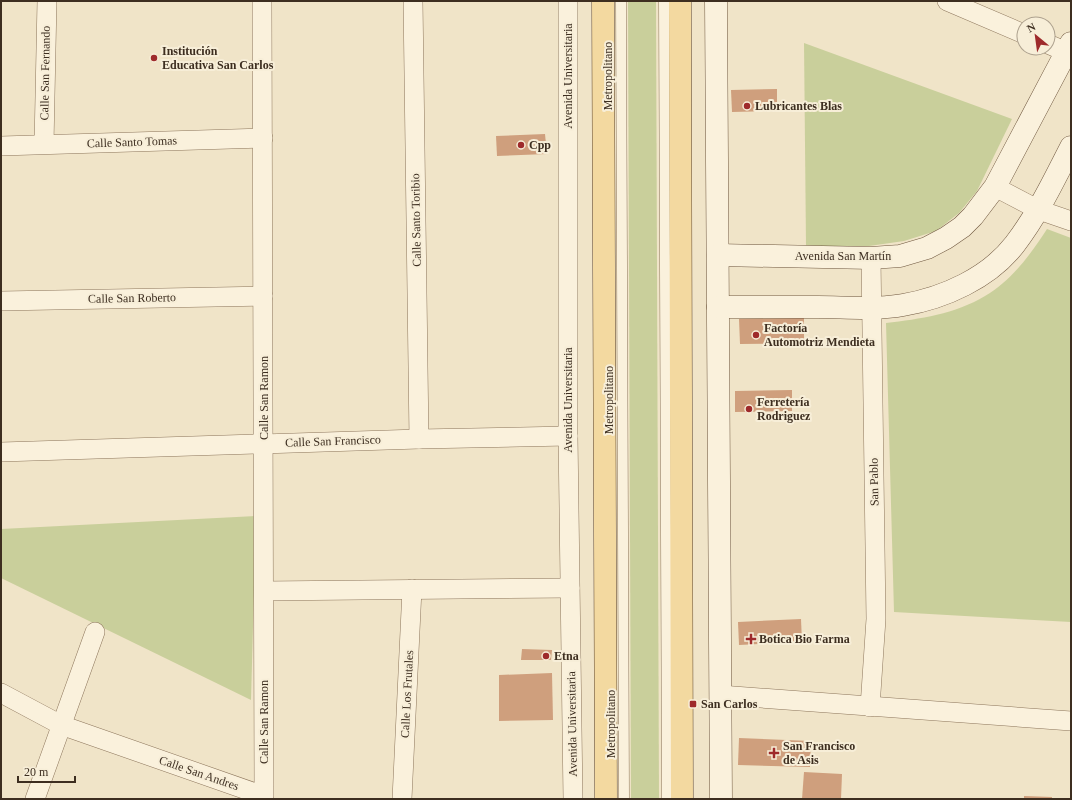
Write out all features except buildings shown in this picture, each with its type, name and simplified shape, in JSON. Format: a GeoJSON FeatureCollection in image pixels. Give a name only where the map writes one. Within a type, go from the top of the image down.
{"type":"FeatureCollection","features":[{"type":"Feature","properties":{"kind":"main road"},"geometry":{"type":"LineString","coordinates":[[603,1],[606,799]]}},
{"type":"Feature","properties":{"kind":"main road"},"geometry":{"type":"LineString","coordinates":[[680,1],[682,799]]}},
{"type":"Feature","properties":{"kind":"street","name":"Calle San Fernando"},"geometry":{"type":"LineString","coordinates":[[44,144],[46,1]]}},
{"type":"Feature","properties":{"kind":"street","name":"Calle San Ramon"},"geometry":{"type":"LineString","coordinates":[[262,1],[264,796]]}},
{"type":"Feature","properties":{"kind":"street","name":"Calle Santo Toribio"},"geometry":{"type":"LineString","coordinates":[[413,1],[419,438]]}},
{"type":"Feature","properties":{"kind":"street","name":"Avenida Universitaria"},"geometry":{"type":"LineString","coordinates":[[568,1],[568,436],[573,799]]}},
{"type":"Feature","properties":{"kind":"street"},"geometry":{"type":"LineString","coordinates":[[716,1],[721,799]]}},
{"type":"Feature","properties":{"kind":"street"},"geometry":{"type":"LineString","coordinates":[[947,1],[1016,31]]}},
{"type":"Feature","properties":{"kind":"street","name":"Avenida San Martín"},"geometry":{"type":"LineString","coordinates":[[718,254],[871,258],[900,256],[927,248],[946,238],[962,227],[973,216],[995,187],[1064,49]]}},
{"type":"Feature","properties":{"kind":"street","name":"Calle Santo Tomas"},"geometry":{"type":"LineString","coordinates":[[1,146],[263,138]]}},
{"type":"Feature","properties":{"kind":"street"},"geometry":{"type":"LineString","coordinates":[[718,306],[872,307],[902,305],[942,295],[969,282],[994,265],[1014,245],[1038,210],[1071,147]]}},
{"type":"Feature","properties":{"kind":"street"},"geometry":{"type":"LineString","coordinates":[[995,187],[1038,210],[1071,221]]}},
{"type":"Feature","properties":{"kind":"street","name":"San Pablo"},"geometry":{"type":"LineString","coordinates":[[870,706],[876,619],[871,258]]}},
{"type":"Feature","properties":{"kind":"street","name":"Calle San Roberto"},"geometry":{"type":"LineString","coordinates":[[1,301],[263,296]]}},
{"type":"Feature","properties":{"kind":"street","name":"Calle San Francisco"},"geometry":{"type":"LineString","coordinates":[[1,452],[419,438],[568,436]]}},
{"type":"Feature","properties":{"kind":"street"},"geometry":{"type":"LineString","coordinates":[[264,591],[570,588]]}},
{"type":"Feature","properties":{"kind":"street","name":"Calle Los Frutales"},"geometry":{"type":"LineString","coordinates":[[402,799],[412,589]]}},
{"type":"Feature","properties":{"kind":"street"},"geometry":{"type":"LineString","coordinates":[[35,799],[95,632]]}},
{"type":"Feature","properties":{"kind":"street","name":"Calle San Andres"},"geometry":{"type":"LineString","coordinates":[[1,693],[61,725],[264,796]]}},
{"type":"Feature","properties":{"kind":"street"},"geometry":{"type":"LineString","coordinates":[[720,695],[1071,721]]}},
{"type":"Feature","properties":{"kind":"lane","name":"Metropolitano"},"geometry":{"type":"LineString","coordinates":[[620,1],[624,799]]}},
{"type":"Feature","properties":{"kind":"lane"},"geometry":{"type":"LineString","coordinates":[[664,1],[667,799]]}},
{"type":"Feature","properties":{"kind":"green space"},"geometry":{"type":"Polygon","coordinates":[[[628,1],[656,1],[659,799],[631,799],[628,1]]]}},
{"type":"Feature","properties":{"kind":"green space"},"geometry":{"type":"Polygon","coordinates":[[[804,43],[1012,119],[977,191],[959,213],[936,231],[904,241],[869,246],[806,246],[804,43]]]}},
{"type":"Feature","properties":{"kind":"green space"},"geometry":{"type":"Polygon","coordinates":[[[1047,229],[1071,238],[1071,622],[894,612],[886,323],[937,315],[962,307],[985,296],[1012,275],[1047,229]]]}},
{"type":"Feature","properties":{"kind":"green space"},"geometry":{"type":"Polygon","coordinates":[[[256,516],[251,700],[1,578],[1,529],[256,516]]]}},
{"type":"Feature","properties":{"kind":"place","name":"Institución Educativa San Carlos"},"geometry":{"type":"Point","coordinates":[154,58]}},
{"type":"Feature","properties":{"kind":"place","name":"Lubricantes Blas"},"geometry":{"type":"Point","coordinates":[747,106]}},
{"type":"Feature","properties":{"kind":"place","name":"Cpp"},"geometry":{"type":"Point","coordinates":[521,145]}},
{"type":"Feature","properties":{"kind":"place","name":"Factoría Automotriz Mendieta"},"geometry":{"type":"Point","coordinates":[756,335]}},
{"type":"Feature","properties":{"kind":"place","name":"Ferretería Rodriguez"},"geometry":{"type":"Point","coordinates":[749,409]}},
{"type":"Feature","properties":{"kind":"place","name":"Botica Bio Farma"},"geometry":{"type":"Point","coordinates":[751,639]}},
{"type":"Feature","properties":{"kind":"place","name":"Etna"},"geometry":{"type":"Point","coordinates":[546,656]}},
{"type":"Feature","properties":{"kind":"place","name":"San Carlos"},"geometry":{"type":"Point","coordinates":[693,704]}},
{"type":"Feature","properties":{"kind":"place","name":"San Francisco de Asis"},"geometry":{"type":"Point","coordinates":[774,753]}}]}
